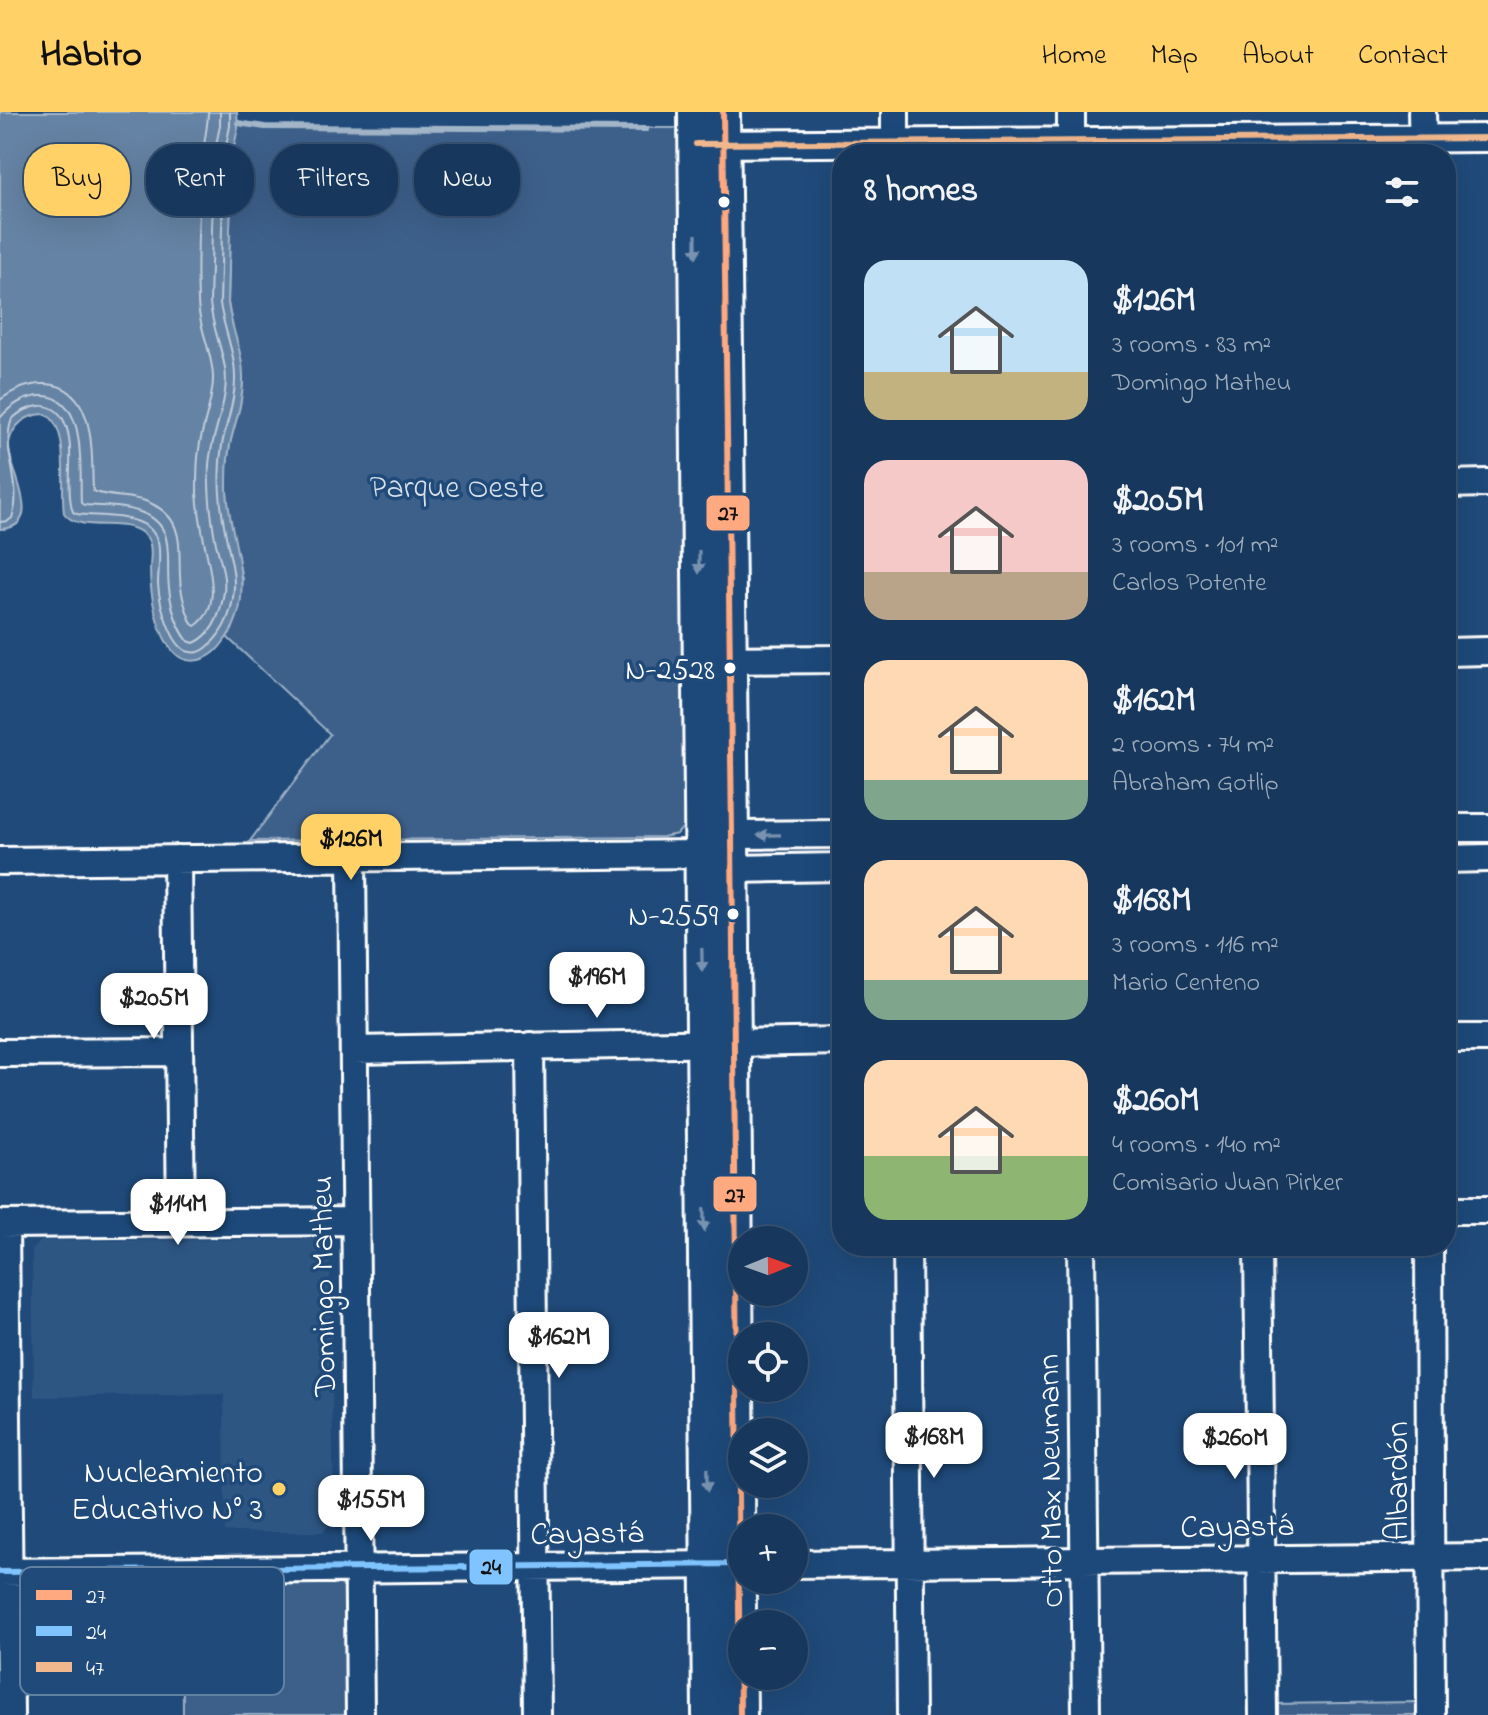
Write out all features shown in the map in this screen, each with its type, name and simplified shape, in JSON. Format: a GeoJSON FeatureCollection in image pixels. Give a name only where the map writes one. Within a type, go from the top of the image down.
{"type":"FeatureCollection","features":[{"type":"Feature","properties":{"kind":"main road"},"geometry":{"type":"LineString","coordinates":[[695,112],[710,144]]}},
{"type":"Feature","properties":{"kind":"main road"},"geometry":{"type":"LineString","coordinates":[[723,112],[710,144],[715,660],[701,854],[718,1043],[728,1518]]}},
{"type":"Feature","properties":{"kind":"main road"},"geometry":{"type":"LineString","coordinates":[[715,660],[732,835],[718,1043]]}},
{"type":"Feature","properties":{"kind":"main road"},"geometry":{"type":"LineString","coordinates":[[709,1715],[728,1572]]}},
{"type":"Feature","properties":{"kind":"main road"},"geometry":{"type":"LineString","coordinates":[[731,1594],[740,1715]]}},
{"type":"Feature","properties":{"kind":"street"},"geometry":{"type":"LineString","coordinates":[[895,112],[895,144]]}},
{"type":"Feature","properties":{"kind":"street"},"geometry":{"type":"LineString","coordinates":[[1071,112],[1071,144]]}},
{"type":"Feature","properties":{"kind":"street"},"geometry":{"type":"LineString","coordinates":[[1179,144],[1423,135],[1488,138]]}},
{"type":"Feature","properties":{"kind":"street"},"geometry":{"type":"LineString","coordinates":[[710,144],[832,147]]}},
{"type":"Feature","properties":{"kind":"street"},"geometry":{"type":"LineString","coordinates":[[1456,484],[1488,483]]}},
{"type":"Feature","properties":{"kind":"street"},"geometry":{"type":"LineString","coordinates":[[1456,652],[1488,651]]}},
{"type":"Feature","properties":{"kind":"street"},"geometry":{"type":"LineString","coordinates":[[715,660],[832,659]]}},
{"type":"Feature","properties":{"kind":"street"},"geometry":{"type":"LineString","coordinates":[[1456,828],[1488,828]]}},
{"type":"Feature","properties":{"kind":"street"},"geometry":{"type":"LineString","coordinates":[[701,854],[732,835],[832,834]]}},
{"type":"Feature","properties":{"kind":"street"},"geometry":{"type":"LineString","coordinates":[[0,861],[701,854],[732,869],[832,867]]}},
{"type":"Feature","properties":{"kind":"street","name":"Domingo Matheu"},"geometry":{"type":"LineString","coordinates":[[352,857],[360,1715]]}},
{"type":"Feature","properties":{"kind":"street"},"geometry":{"type":"LineString","coordinates":[[1456,859],[1488,858]]}},
{"type":"Feature","properties":{"kind":"street"},"geometry":{"type":"LineString","coordinates":[[177,859],[181,1222]]}},
{"type":"Feature","properties":{"kind":"street"},"geometry":{"type":"LineString","coordinates":[[1456,1038],[1488,1038]]}},
{"type":"Feature","properties":{"kind":"street"},"geometry":{"type":"LineString","coordinates":[[354,1050],[832,1041]]}},
{"type":"Feature","properties":{"kind":"street"},"geometry":{"type":"LineString","coordinates":[[530,1046],[537,1715]]}},
{"type":"Feature","properties":{"kind":"street"},"geometry":{"type":"LineString","coordinates":[[0,1053],[179,1052]]}},
{"type":"Feature","properties":{"kind":"street"},"geometry":{"type":"LineString","coordinates":[[1456,1210],[1488,1210]]}},
{"type":"Feature","properties":{"kind":"street"},"geometry":{"type":"LineString","coordinates":[[10,1715],[4,1572],[2,1224],[355,1221]]}},
{"type":"Feature","properties":{"kind":"street"},"geometry":{"type":"LineString","coordinates":[[907,1256],[911,1715]]}},
{"type":"Feature","properties":{"kind":"street","name":"Otto Max Neumann"},"geometry":{"type":"LineString","coordinates":[[1081,1256],[1086,1715]]}},
{"type":"Feature","properties":{"kind":"street"},"geometry":{"type":"LineString","coordinates":[[1258,1256],[1263,1715]]}},
{"type":"Feature","properties":{"kind":"street","name":"Albardón"},"geometry":{"type":"LineString","coordinates":[[1429,1256],[1431,1715]]}},
{"type":"Feature","properties":{"kind":"street","name":"Cayastá"},"geometry":{"type":"LineString","coordinates":[[808,1564],[1488,1557]]}},
{"type":"Feature","properties":{"kind":"street","name":"Cayastá"},"geometry":{"type":"LineString","coordinates":[[284,1569],[728,1565]]}},
{"type":"Feature","properties":{"kind":"shaded area"},"geometry":{"type":"Polygon","coordinates":[[[317,1239],[330,1250],[334,1519],[323,1532],[225,1532],[224,1394],[34,1397],[32,1250],[41,1241],[317,1239]]]}},
{"type":"Feature","properties":{"kind":"green space","name":"Parque Oeste"},"geometry":{"type":"Polygon","coordinates":[[[238,123],[265,127],[683,128],[687,823],[677,834],[663,837],[250,841],[330,734],[227,637],[239,608],[242,579],[227,493],[230,442],[243,383],[228,303],[230,216],[254,216],[254,144],[234,144],[238,123]]]}},
{"type":"Feature","properties":{"kind":"green space"},"geometry":{"type":"Polygon","coordinates":[[[284,1580],[333,1580],[346,1590],[350,1715],[183,1715],[183,1695],[284,1695],[284,1580]]]}},
{"type":"Feature","properties":{"kind":"green space"},"geometry":{"type":"Polygon","coordinates":[[[1418,1702],[1419,1715],[1273,1715],[1272,1704],[1418,1702]]]}},
{"type":"Feature","properties":{"kind":"water"},"geometry":{"type":"Polygon","coordinates":[[[0,112],[237,112],[235,144],[146,144],[146,216],[230,216],[228,303],[242,361],[243,380],[227,470],[241,601],[227,637],[209,656],[191,661],[180,657],[170,647],[153,603],[148,539],[130,527],[81,523],[64,513],[62,445],[54,421],[46,414],[23,421],[10,437],[9,450],[24,509],[21,519],[14,526],[0,529],[0,112]]]}},
{"type":"Feature","properties":{"kind":"waterway"},"geometry":{"type":"LineString","coordinates":[[238,123],[265,127],[646,129]]}},
{"type":"Feature","properties":{"kind":"transit line","name":"27"},"geometry":{"type":"LineString","coordinates":[[723,112],[740,1715]]}},
{"type":"Feature","properties":{"kind":"transit line","name":"47"},"geometry":{"type":"LineString","coordinates":[[696,144],[1488,138]]}},
{"type":"Feature","properties":{"kind":"transit line","name":"24"},"geometry":{"type":"LineString","coordinates":[[284,1569],[728,1564]]}},
{"type":"Feature","properties":{"kind":"transit line","name":"24"},"geometry":{"type":"LineString","coordinates":[[0,1572],[20,1572]]}},
{"type":"Feature","properties":{"kind":"place","name":"N-2528"},"geometry":{"type":"Point","coordinates":[730,668]}},
{"type":"Feature","properties":{"kind":"place","name":"N-2559"},"geometry":{"type":"Point","coordinates":[733,914]}},
{"type":"Feature","properties":{"kind":"place","name":"Nucleamiento Educativo N° 3"},"geometry":{"type":"Point","coordinates":[279,1489]}}]}
